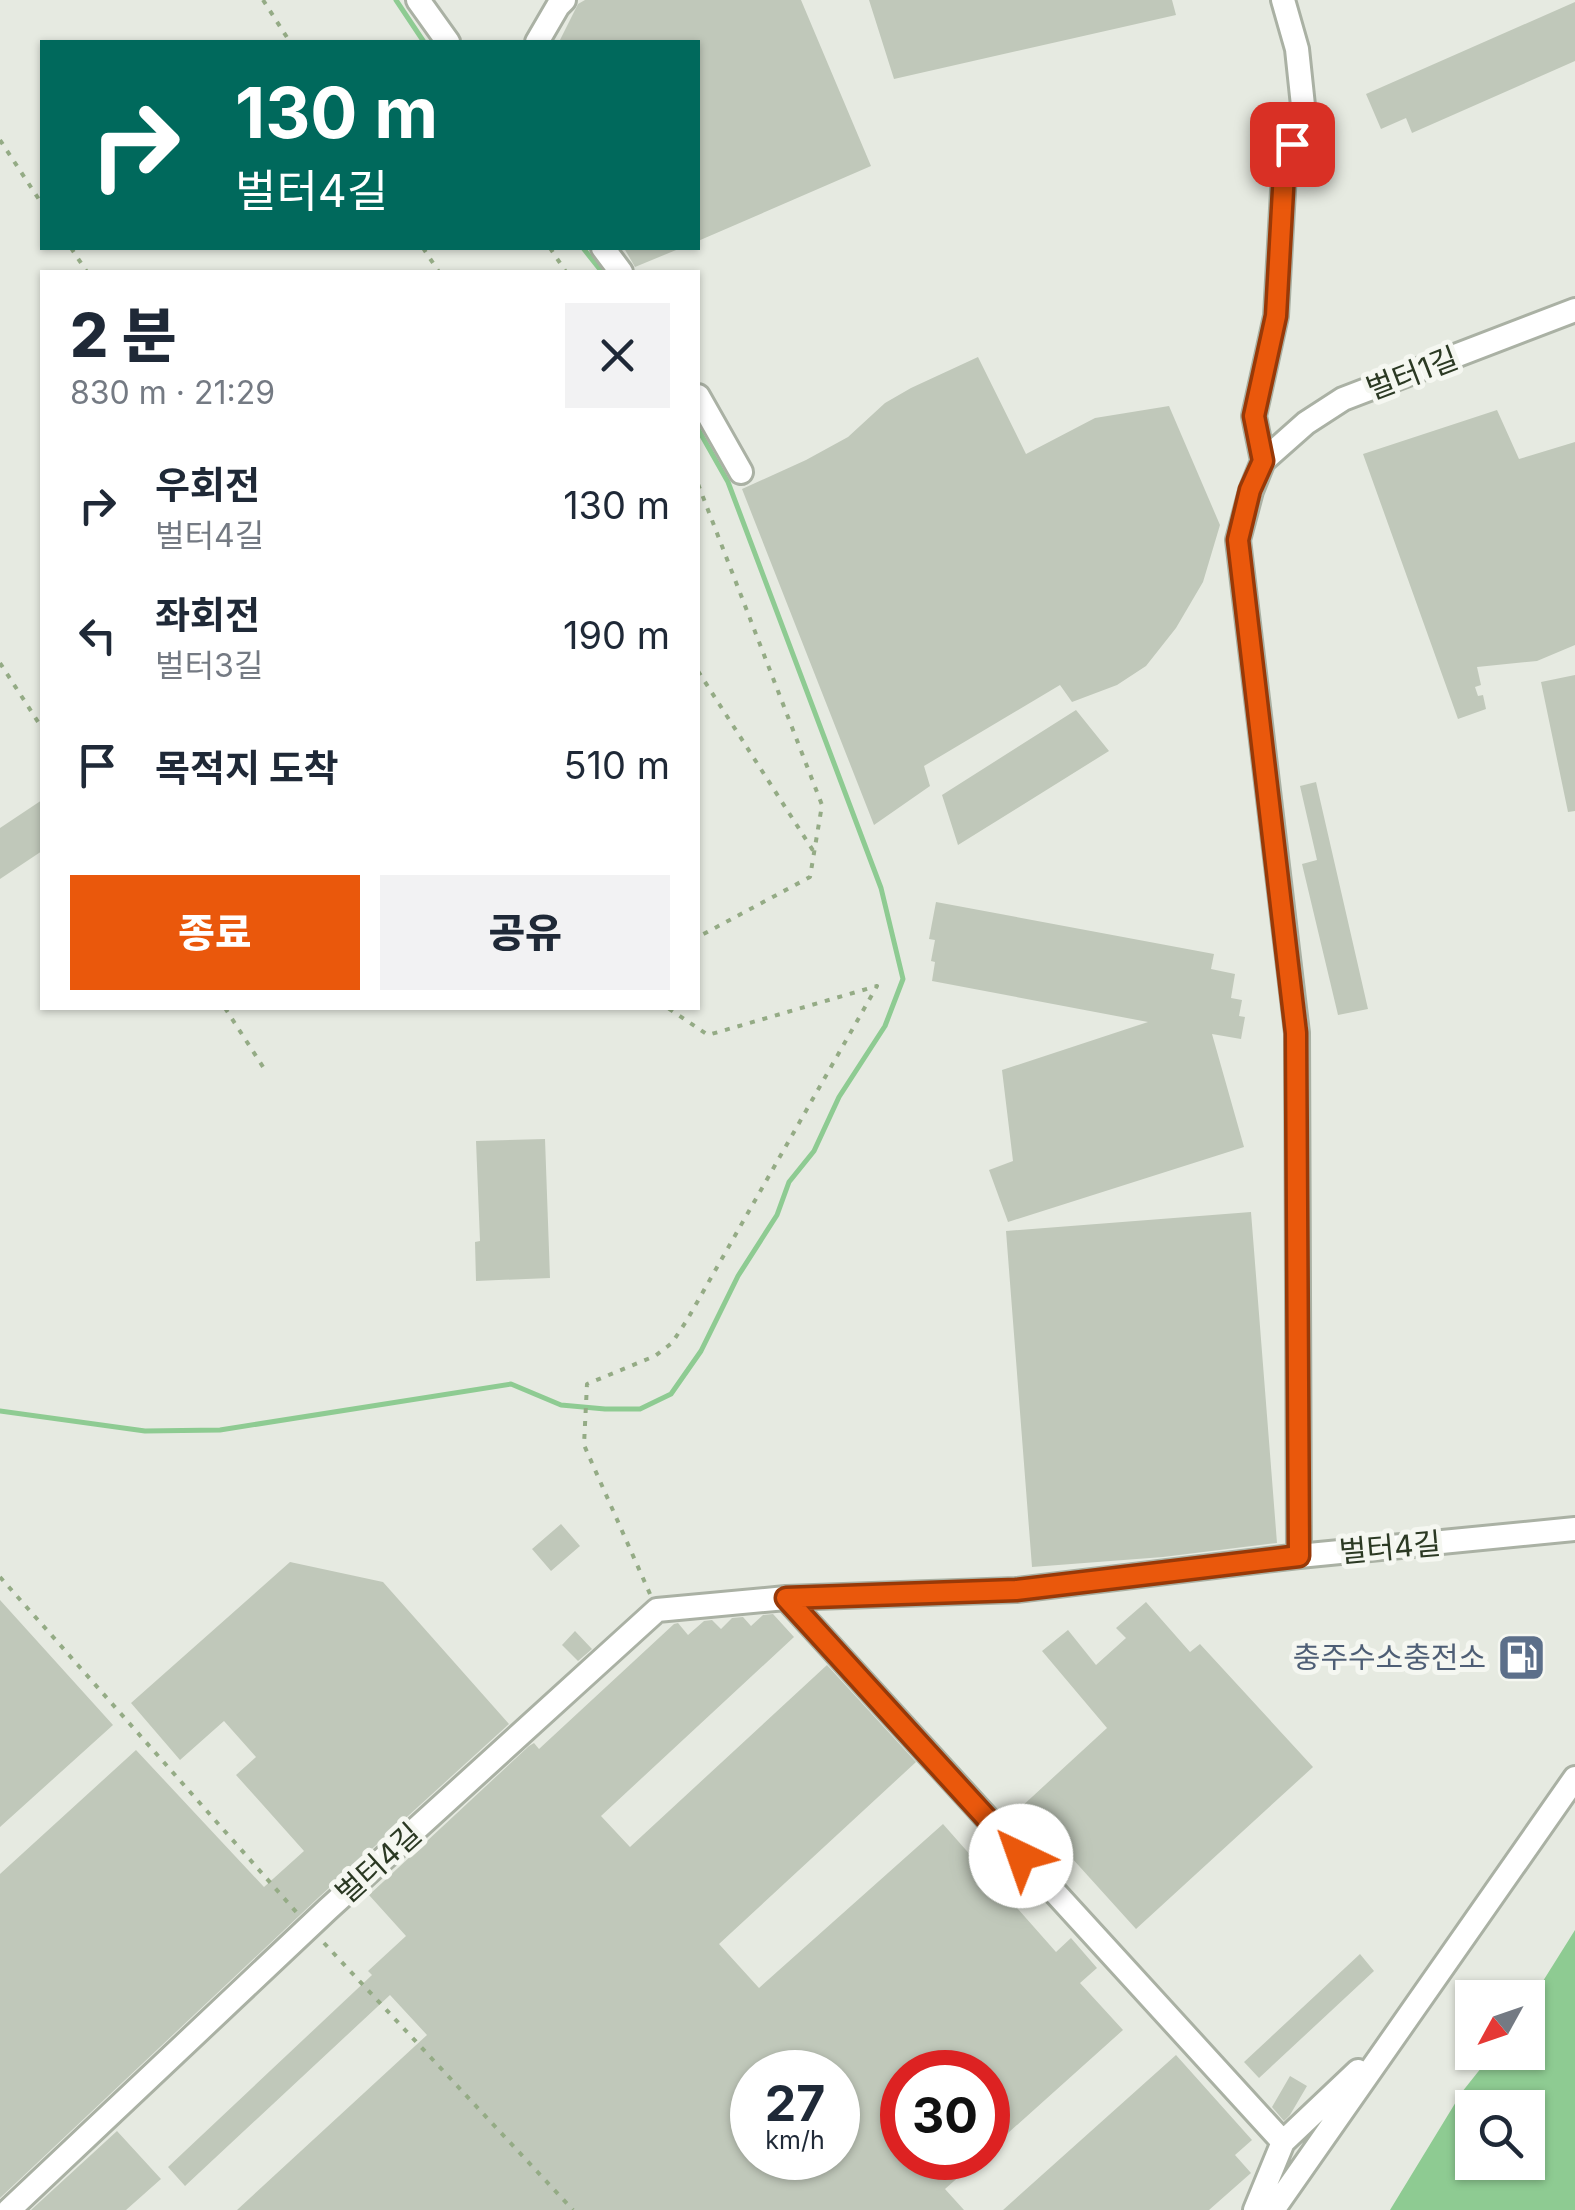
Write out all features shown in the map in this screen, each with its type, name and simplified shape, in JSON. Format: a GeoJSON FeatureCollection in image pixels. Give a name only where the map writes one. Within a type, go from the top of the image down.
{"type":"FeatureCollection","features":[{"type":"Feature","properties":{"kind":"street"},"geometry":{"type":"LineString","coordinates":[[418,0],[447,40]]}},
{"type":"Feature","properties":{"kind":"street"},"geometry":{"type":"LineString","coordinates":[[538,40],[564,0]]}},
{"type":"Feature","properties":{"kind":"street"},"geometry":{"type":"LineString","coordinates":[[1284,0],[1297,49],[1304,115],[1284,172],[1276,316],[1254,416],[1263,461],[1250,490],[1238,540],[1296,1033],[1299,1556]]}},
{"type":"Feature","properties":{"kind":"street"},"geometry":{"type":"LineString","coordinates":[[605,250],[620,270]]}},
{"type":"Feature","properties":{"kind":"street","name":"벌터1길"},"geometry":{"type":"LineString","coordinates":[[1263,461],[1342,398],[1575,310]]}},
{"type":"Feature","properties":{"kind":"street"},"geometry":{"type":"LineString","coordinates":[[700,400],[741,472]]}},
{"type":"Feature","properties":{"kind":"street","name":"벌터4길"},"geometry":{"type":"LineString","coordinates":[[9,2210],[309,1927],[657,1610],[786,1598],[1016,1590],[1299,1556],[1575,1529]]}},
{"type":"Feature","properties":{"kind":"street"},"geometry":{"type":"LineString","coordinates":[[786,1598],[1283,2142]]}},
{"type":"Feature","properties":{"kind":"street"},"geometry":{"type":"LineString","coordinates":[[1273,2210],[1575,1778]]}},
{"type":"Feature","properties":{"kind":"street"},"geometry":{"type":"LineString","coordinates":[[1255,2210],[1283,2142],[1394,2038]]}},
{"type":"Feature","properties":{"kind":"path"},"geometry":{"type":"LineString","coordinates":[[263,0],[289,40]]}},
{"type":"Feature","properties":{"kind":"path"},"geometry":{"type":"LineString","coordinates":[[0,140],[40,201]]}},
{"type":"Feature","properties":{"kind":"path"},"geometry":{"type":"LineString","coordinates":[[700,489],[822,806],[810,878],[700,936]]}},
{"type":"Feature","properties":{"kind":"path"},"geometry":{"type":"LineString","coordinates":[[0,663],[40,725]]}},
{"type":"Feature","properties":{"kind":"path"},"geometry":{"type":"LineString","coordinates":[[700,674],[814,852]]}},
{"type":"Feature","properties":{"kind":"path"},"geometry":{"type":"LineString","coordinates":[[657,1610],[584,1445],[587,1384],[655,1356],[672,1342],[877,986],[708,1035],[671,1010]]}},
{"type":"Feature","properties":{"kind":"path"},"geometry":{"type":"LineString","coordinates":[[225,1010],[267,1072]]}},
{"type":"Feature","properties":{"kind":"path"},"geometry":{"type":"LineString","coordinates":[[0,1577],[309,1927],[573,2210]]}},
{"type":"Feature","properties":{"kind":"shaded area"},"geometry":{"type":"Polygon","coordinates":[[[1575,1930],[1575,2210],[1390,2210],[1455,2103],[1455,2180],[1545,2180],[1545,2090],[1464,2090],[1479,2070],[1545,2070],[1544,1980],[1575,1930]]]}},
{"type":"Feature","properties":{"kind":"building"},"geometry":{"type":"Polygon","coordinates":[[[585,0],[801,0],[871,166],[700,240],[700,40],[560,40],[578,4],[585,0]]]}},
{"type":"Feature","properties":{"kind":"building"},"geometry":{"type":"Polygon","coordinates":[[[869,0],[1172,0],[1176,15],[894,79],[869,0]]]}},
{"type":"Feature","properties":{"kind":"building"},"geometry":{"type":"Polygon","coordinates":[[[1575,2],[1575,61],[1412,133],[1406,118],[1381,129],[1366,94],[1575,2]]]}},
{"type":"Feature","properties":{"kind":"building"},"geometry":{"type":"Polygon","coordinates":[[[625,250],[676,250],[635,267],[625,250]]]}},
{"type":"Feature","properties":{"kind":"building"},"geometry":{"type":"Polygon","coordinates":[[[978,357],[1026,454],[1095,418],[1169,406],[1220,525],[1203,582],[1176,628],[1146,666],[1117,685],[1072,702],[1060,685],[924,766],[930,786],[874,825],[742,489],[848,437],[885,403],[978,357]]]}},
{"type":"Feature","properties":{"kind":"building"},"geometry":{"type":"Polygon","coordinates":[[[1497,410],[1519,459],[1575,442],[1575,645],[1537,661],[1477,667],[1481,685],[1475,687],[1478,696],[1483,695],[1486,709],[1458,719],[1363,454],[1497,410]]]}},
{"type":"Feature","properties":{"kind":"building"},"geometry":{"type":"Polygon","coordinates":[[[1575,675],[1575,811],[1568,812],[1541,682],[1575,675]]]}},
{"type":"Feature","properties":{"kind":"building"},"geometry":{"type":"Polygon","coordinates":[[[1076,710],[1109,751],[958,845],[942,795],[1076,710]]]}},
{"type":"Feature","properties":{"kind":"building"},"geometry":{"type":"Polygon","coordinates":[[[1316,782],[1368,1009],[1338,1015],[1302,864],[1317,860],[1300,786],[1316,782]]]}},
{"type":"Feature","properties":{"kind":"building"},"geometry":{"type":"Polygon","coordinates":[[[40,801],[40,852],[0,879],[0,828],[40,801]]]}},
{"type":"Feature","properties":{"kind":"building"},"geometry":{"type":"Polygon","coordinates":[[[936,902],[1214,954],[1211,969],[1235,974],[1231,998],[1242,1000],[1239,1016],[1245,1017],[1241,1039],[1212,1034],[1244,1147],[1008,1222],[989,1170],[1013,1161],[1002,1070],[1148,1022],[932,981],[935,940],[929,939],[936,902]]]}},
{"type":"Feature","properties":{"kind":"building"},"geometry":{"type":"Polygon","coordinates":[[[545,1139],[550,1278],[476,1281],[475,1242],[480,1241],[476,1141],[545,1139]]]}},
{"type":"Feature","properties":{"kind":"building"},"geometry":{"type":"Polygon","coordinates":[[[1251,1212],[1277,1543],[1032,1567],[1006,1231],[1251,1212]]]}},
{"type":"Feature","properties":{"kind":"building"},"geometry":{"type":"Polygon","coordinates":[[[561,1524],[580,1546],[551,1571],[532,1549],[561,1524]]]}},
{"type":"Feature","properties":{"kind":"building"},"geometry":{"type":"Polygon","coordinates":[[[290,1562],[383,1582],[509,1724],[0,2198],[0,1874],[136,1750],[264,1887],[304,1851],[236,1775],[256,1757],[224,1721],[180,1760],[131,1703],[290,1562]]]}},
{"type":"Feature","properties":{"kind":"building"},"geometry":{"type":"Polygon","coordinates":[[[0,1600],[113,1725],[0,1827],[0,1600]]]}},
{"type":"Feature","properties":{"kind":"building"},"geometry":{"type":"Polygon","coordinates":[[[1146,1602],[1190,1652],[1200,1644],[1313,1767],[1136,1929],[1070,1856],[1059,1866],[1008,1819],[1107,1728],[1042,1651],[1068,1630],[1096,1665],[1126,1638],[1116,1628],[1146,1602]]]}},
{"type":"Feature","properties":{"kind":"building"},"geometry":{"type":"Polygon","coordinates":[[[773,1614],[794,1637],[601,1816],[630,1847],[827,1665],[916,1762],[719,1944],[759,1988],[943,1824],[1056,1952],[1071,1938],[1097,1968],[1080,1983],[1123,2030],[1010,2131],[1010,2050],[880,2050],[880,2180],[955,2180],[945,2189],[964,2210],[237,2210],[427,2035],[390,1995],[185,2186],[168,2167],[372,1975],[368,1971],[406,1936],[369,1895],[529,1746],[534,1743],[539,1749],[674,1624],[678,1623],[688,1635],[704,1621],[712,1620],[721,1629],[732,1618],[743,1617],[751,1626],[763,1615],[773,1614]]]}},
{"type":"Feature","properties":{"kind":"building"},"geometry":{"type":"Polygon","coordinates":[[[575,1631],[592,1649],[578,1661],[562,1645],[575,1631]]]}},
{"type":"Feature","properties":{"kind":"building"},"geometry":{"type":"Polygon","coordinates":[[[1360,1954],[1374,1971],[1259,2078],[1244,2062],[1360,1954]]]}},
{"type":"Feature","properties":{"kind":"building"},"geometry":{"type":"Polygon","coordinates":[[[1176,2055],[1252,2140],[1235,2155],[1251,2173],[1209,2210],[1003,2210],[1176,2055]]]}},
{"type":"Feature","properties":{"kind":"building"},"geometry":{"type":"Polygon","coordinates":[[[1290,2076],[1307,2086],[1284,2121],[1272,2107],[1290,2076]]]}},
{"type":"Feature","properties":{"kind":"building"},"geometry":{"type":"Polygon","coordinates":[[[117,2131],[161,2179],[126,2210],[31,2210],[117,2131]]]}},
{"type":"Feature","properties":{"kind":"waterway"},"geometry":{"type":"LineString","coordinates":[[396,0],[423,40]]}},
{"type":"Feature","properties":{"kind":"waterway"},"geometry":{"type":"LineString","coordinates":[[585,250],[600,270]]}},
{"type":"Feature","properties":{"kind":"waterway"},"geometry":{"type":"LineString","coordinates":[[0,1411],[145,1431],[220,1430],[511,1384],[561,1405],[605,1409],[640,1409],[671,1394],[701,1351],[738,1276],[777,1215],[789,1182],[814,1151],[839,1097],[885,1026],[903,979],[881,888],[728,482],[700,433]]}},
{"type":"Feature","properties":{"kind":"place","name":"충주수소충전소"},"geometry":{"type":"Point","coordinates":[1521,1657]}},
{"type":"Feature","properties":{"kind":"route"},"geometry":{"type":"LineString","coordinates":[[1021,1856],[786,1598],[1016,1590],[1299,1556],[1296,1033],[1238,540],[1250,490],[1263,461],[1254,416],[1276,316],[1284,172],[1292,144]]}}]}
